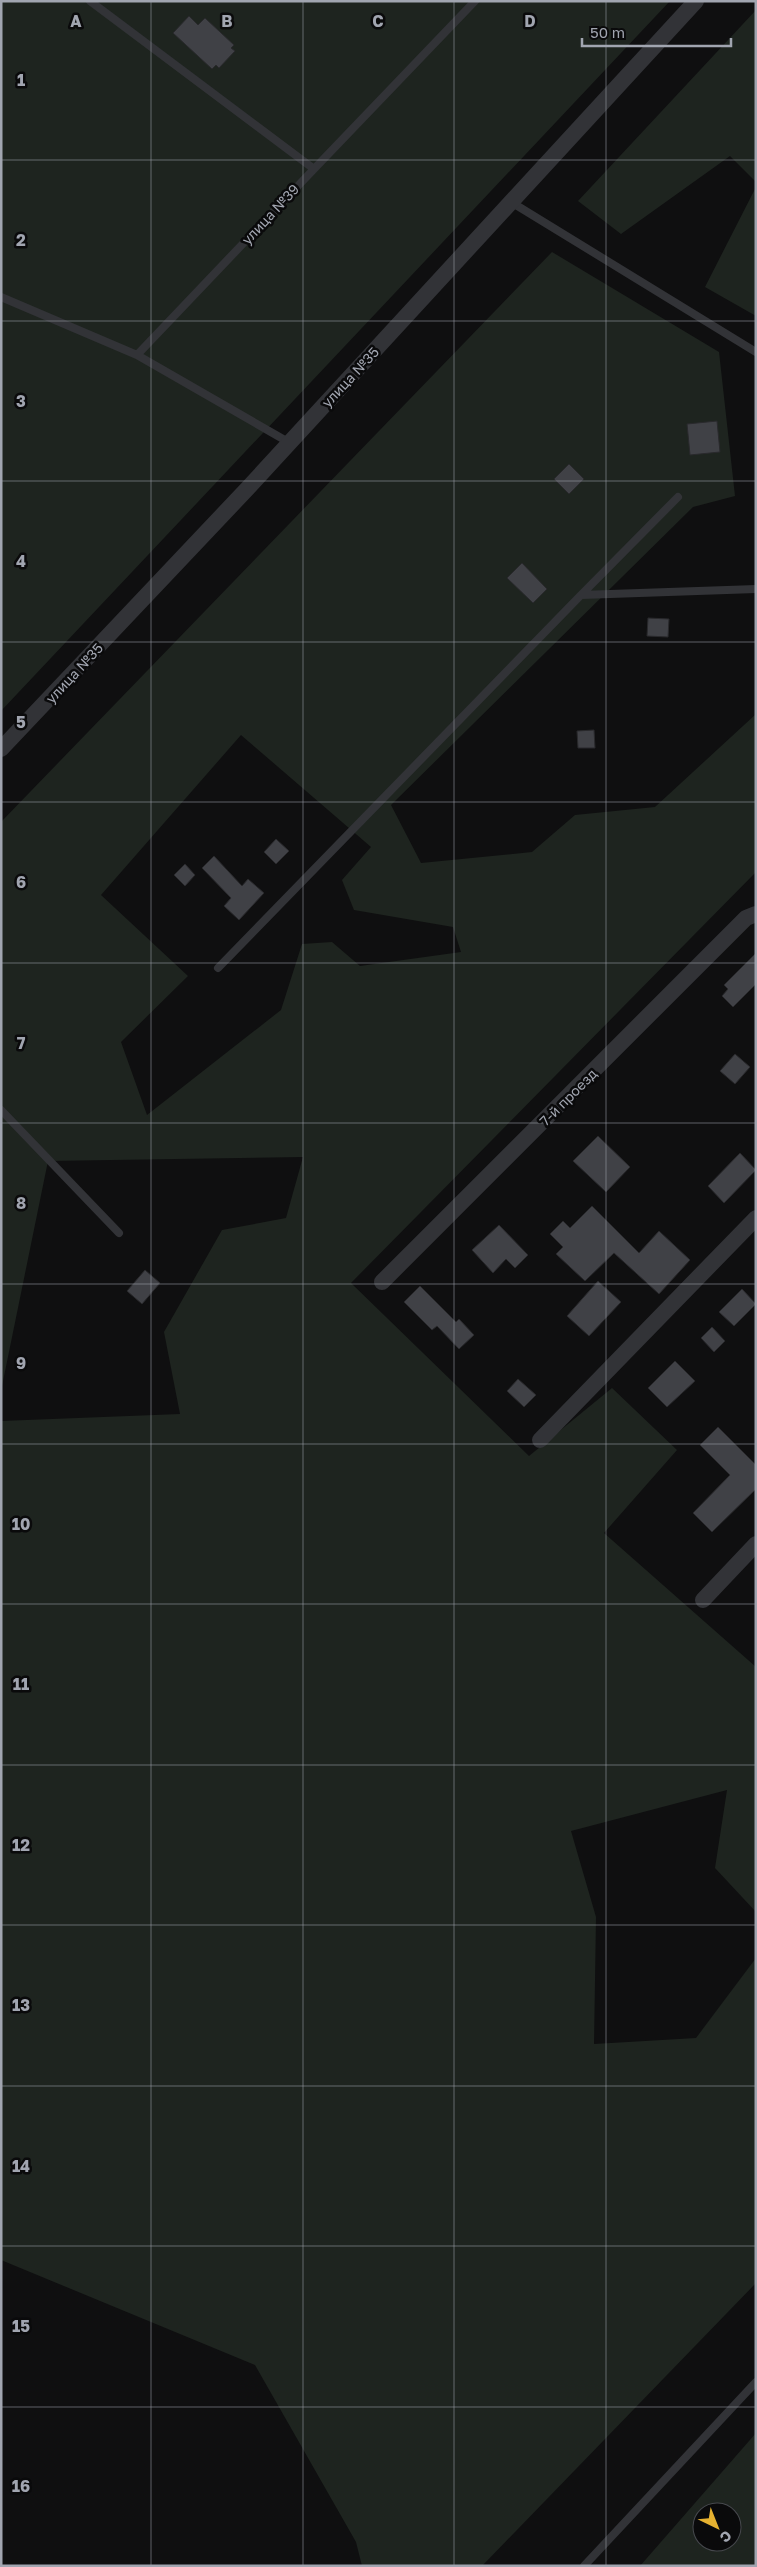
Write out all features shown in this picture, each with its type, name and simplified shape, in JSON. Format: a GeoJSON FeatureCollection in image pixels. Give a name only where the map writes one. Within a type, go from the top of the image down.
{"type":"FeatureCollection","features":[{"type":"Feature","properties":{"kind":"street","name":"улица №35"},"geometry":{"type":"LineString","coordinates":[[1,749],[290,443],[696,1]]}},
{"type":"Feature","properties":{"kind":"street","name":"7-й проезд"},"geometry":{"type":"LineString","coordinates":[[382,1282],[746,918],[756,914]]}},
{"type":"Feature","properties":{"kind":"street"},"geometry":{"type":"LineString","coordinates":[[540,1440],[756,1218]]}},
{"type":"Feature","properties":{"kind":"street"},"geometry":{"type":"LineString","coordinates":[[703,1600],[756,1544]]}},
{"type":"Feature","properties":{"kind":"lane"},"geometry":{"type":"LineString","coordinates":[[90,1],[314,168]]}},
{"type":"Feature","properties":{"kind":"lane","name":"улица №39"},"geometry":{"type":"LineString","coordinates":[[137,355],[476,1]]}},
{"type":"Feature","properties":{"kind":"lane"},"geometry":{"type":"LineString","coordinates":[[511,202],[756,352]]}},
{"type":"Feature","properties":{"kind":"lane"},"geometry":{"type":"LineString","coordinates":[[1,296],[137,355],[290,443]]}},
{"type":"Feature","properties":{"kind":"lane"},"geometry":{"type":"LineString","coordinates":[[218,968],[678,497]]}},
{"type":"Feature","properties":{"kind":"lane"},"geometry":{"type":"LineString","coordinates":[[581,595],[756,589]]}},
{"type":"Feature","properties":{"kind":"lane"},"geometry":{"type":"LineString","coordinates":[[1,1110],[119,1233]]}},
{"type":"Feature","properties":{"kind":"lane"},"geometry":{"type":"LineString","coordinates":[[584,2566],[756,2382]]}},
{"type":"Feature","properties":{"kind":"shaded area"},"geometry":{"type":"Polygon","coordinates":[[[1,1],[670,1],[1,711],[1,1]]]}},
{"type":"Feature","properties":{"kind":"shaded area"},"geometry":{"type":"Polygon","coordinates":[[[756,10],[756,182],[730,156],[621,234],[578,201],[756,10]]]}},
{"type":"Feature","properties":{"kind":"shaded area"},"geometry":{"type":"Polygon","coordinates":[[[756,187],[756,316],[705,287],[756,187]]]}},
{"type":"Feature","properties":{"kind":"shaded area"},"geometry":{"type":"Polygon","coordinates":[[[552,252],[719,352],[735,496],[693,507],[391,805],[421,863],[532,852],[575,815],[655,807],[756,714],[756,872],[351,1283],[529,1456],[612,1388],[677,1450],[604,1533],[756,1667],[756,1912],[715,1868],[727,1790],[571,1831],[596,1917],[594,2044],[696,2038],[756,1958],[756,2283],[482,2566],[362,2566],[356,2542],[255,2365],[1,2260],[1,1421],[180,1414],[164,1332],[222,1230],[286,1218],[303,1157],[48,1161],[1,1391],[1,822],[552,252]],[[241,735],[101,895],[188,976],[121,1042],[147,1115],[281,1010],[302,944],[332,942],[360,966],[461,952],[453,927],[354,910],[342,880],[371,847],[241,735]]]}},
{"type":"Feature","properties":{"kind":"shaded area"},"geometry":{"type":"Polygon","coordinates":[[[756,2433],[756,2566],[640,2566],[692,2506],[692,2552],[742,2552],[742,2502],[696,2502],[756,2433]]]}},
{"type":"Feature","properties":{"kind":"building"},"geometry":{"type":"Polygon","coordinates":[[[189,16],[198,25],[205,18],[234,45],[231,48],[235,51],[219,68],[216,65],[212,69],[173,33],[189,16]]]}},
{"type":"Feature","properties":{"kind":"building"},"geometry":{"type":"Polygon","coordinates":[[[717,421],[720,452],[690,455],[687,424],[717,421]]]}},
{"type":"Feature","properties":{"kind":"building"},"geometry":{"type":"Polygon","coordinates":[[[569,464],[584,479],[569,494],[554,479],[569,464]]]}},
{"type":"Feature","properties":{"kind":"building"},"geometry":{"type":"Polygon","coordinates":[[[522,563],[547,589],[533,603],[507,578],[522,563]]]}},
{"type":"Feature","properties":{"kind":"building"},"geometry":{"type":"Polygon","coordinates":[[[648,618],[669,619],[668,637],[647,636],[648,618]]]}},
{"type":"Feature","properties":{"kind":"building"},"geometry":{"type":"Polygon","coordinates":[[[594,730],[595,748],[578,748],[577,731],[594,730]]]}},
{"type":"Feature","properties":{"kind":"building"},"geometry":{"type":"Polygon","coordinates":[[[276,839],[289,851],[276,864],[264,852],[276,839]]]}},
{"type":"Feature","properties":{"kind":"building"},"geometry":{"type":"Polygon","coordinates":[[[214,856],[242,886],[248,879],[264,893],[239,920],[224,906],[231,898],[202,868],[214,856]]]}},
{"type":"Feature","properties":{"kind":"building"},"geometry":{"type":"Polygon","coordinates":[[[185,864],[195,875],[185,886],[174,875],[185,864]]]}},
{"type":"Feature","properties":{"kind":"building"},"geometry":{"type":"Polygon","coordinates":[[[756,953],[756,984],[733,1007],[722,996],[728,989],[724,985],[756,953]]]}},
{"type":"Feature","properties":{"kind":"building"},"geometry":{"type":"Polygon","coordinates":[[[735,1054],[750,1067],[735,1084],[720,1071],[735,1054]]]}},
{"type":"Feature","properties":{"kind":"building"},"geometry":{"type":"Polygon","coordinates":[[[598,1136],[630,1167],[606,1192],[573,1161],[598,1136]]]}},
{"type":"Feature","properties":{"kind":"building"},"geometry":{"type":"Polygon","coordinates":[[[740,1153],[756,1170],[724,1203],[708,1186],[740,1153]]]}},
{"type":"Feature","properties":{"kind":"building"},"geometry":{"type":"Polygon","coordinates":[[[592,1206],[639,1253],[659,1231],[690,1260],[659,1294],[614,1253],[585,1281],[556,1254],[563,1247],[550,1234],[563,1221],[570,1228],[592,1206]]]}},
{"type":"Feature","properties":{"kind":"building"},"geometry":{"type":"Polygon","coordinates":[[[499,1225],[528,1255],[515,1268],[506,1259],[493,1273],[472,1250],[499,1225]]]}},
{"type":"Feature","properties":{"kind":"building"},"geometry":{"type":"Polygon","coordinates":[[[145,1270],[160,1283],[142,1304],[127,1291],[145,1270]]]}},
{"type":"Feature","properties":{"kind":"building"},"geometry":{"type":"Polygon","coordinates":[[[598,1281],[621,1302],[589,1336],[567,1316],[598,1281]]]}},
{"type":"Feature","properties":{"kind":"building"},"geometry":{"type":"Polygon","coordinates":[[[420,1286],[456,1322],[459,1319],[474,1335],[459,1349],[437,1326],[432,1330],[404,1302],[420,1286]]]}},
{"type":"Feature","properties":{"kind":"building"},"geometry":{"type":"Polygon","coordinates":[[[742,1289],[756,1304],[734,1326],[719,1312],[742,1289]]]}},
{"type":"Feature","properties":{"kind":"building"},"geometry":{"type":"Polygon","coordinates":[[[712,1327],[725,1341],[714,1352],[701,1338],[712,1327]]]}},
{"type":"Feature","properties":{"kind":"building"},"geometry":{"type":"Polygon","coordinates":[[[675,1361],[695,1381],[667,1407],[648,1388],[675,1361]]]}},
{"type":"Feature","properties":{"kind":"building"},"geometry":{"type":"Polygon","coordinates":[[[518,1379],[536,1395],[524,1407],[507,1391],[518,1379]]]}},
{"type":"Feature","properties":{"kind":"building"},"geometry":{"type":"Polygon","coordinates":[[[718,1427],[756,1465],[756,1489],[712,1532],[693,1513],[730,1475],[700,1445],[718,1427]]]}}]}
